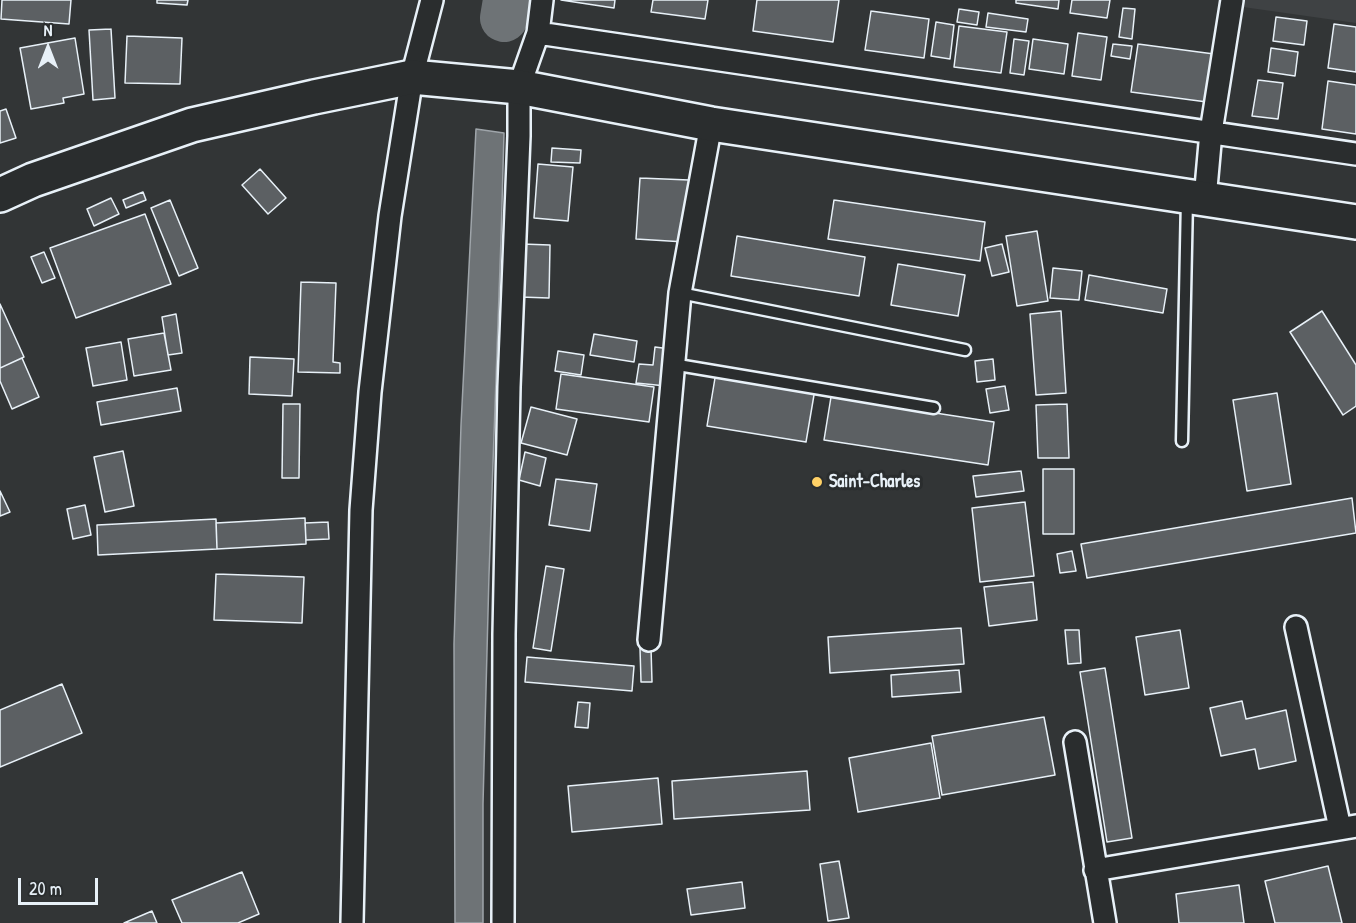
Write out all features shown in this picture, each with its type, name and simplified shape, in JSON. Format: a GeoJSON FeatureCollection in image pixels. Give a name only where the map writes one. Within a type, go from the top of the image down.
{"type":"FeatureCollection","features":[{"type":"Feature","properties":{"kind":"main road"},"geometry":{"type":"LineString","coordinates":[[0,195],[33,180],[192,125],[412,77],[519,87],[711,124],[1356,222]]}},
{"type":"Feature","properties":{"kind":"street"},"geometry":{"type":"LineString","coordinates":[[352,923],[361,510],[370,392],[390,216],[412,77],[432,0]]}},
{"type":"Feature","properties":{"kind":"street"},"geometry":{"type":"LineString","coordinates":[[502,923],[508,387],[519,87],[538,33],[542,0]]}},
{"type":"Feature","properties":{"kind":"street"},"geometry":{"type":"LineString","coordinates":[[1196,197],[1211,132],[1232,0]]}},
{"type":"Feature","properties":{"kind":"street"},"geometry":{"type":"LineString","coordinates":[[538,33],[1356,154]]}},
{"type":"Feature","properties":{"kind":"street"},"geometry":{"type":"LineString","coordinates":[[649,640],[680,292],[711,124]]}},
{"type":"Feature","properties":{"kind":"street"},"geometry":{"type":"LineString","coordinates":[[1095,870],[1348,827],[1296,627]]}},
{"type":"Feature","properties":{"kind":"street"},"geometry":{"type":"LineString","coordinates":[[1075,742],[1105,923]]}},
{"type":"Feature","properties":{"kind":"lane"},"geometry":{"type":"LineString","coordinates":[[1182,441],[1196,197]]}},
{"type":"Feature","properties":{"kind":"lane"},"geometry":{"type":"LineString","coordinates":[[680,292],[964,350]]}},
{"type":"Feature","properties":{"kind":"lane"},"geometry":{"type":"LineString","coordinates":[[672,364],[934,408]]}},
{"type":"Feature","properties":{"kind":"shaded area"},"geometry":{"type":"Polygon","coordinates":[[[1236,0],[1356,0],[1356,23],[1236,6],[1236,0]]]}},
{"type":"Feature","properties":{"kind":"shaded area"},"geometry":{"type":"Polygon","coordinates":[[[476,129],[504,133],[489,575],[483,804],[483,923],[455,923],[454,644],[461,425],[476,129]]]}},
{"type":"Feature","properties":{"kind":"building"},"geometry":{"type":"Polygon","coordinates":[[[2,0],[71,0],[69,24],[1,19],[2,0]]]}},
{"type":"Feature","properties":{"kind":"building"},"geometry":{"type":"Polygon","coordinates":[[[157,0],[188,0],[187,5],[157,3],[157,0]]]}},
{"type":"Feature","properties":{"kind":"building"},"geometry":{"type":"Polygon","coordinates":[[[561,0],[615,0],[614,8],[561,0]]]}},
{"type":"Feature","properties":{"kind":"building"},"geometry":{"type":"Polygon","coordinates":[[[653,0],[708,0],[705,19],[651,12],[653,0]]]}},
{"type":"Feature","properties":{"kind":"building"},"geometry":{"type":"Polygon","coordinates":[[[757,0],[839,0],[833,42],[753,31],[757,0]]]}},
{"type":"Feature","properties":{"kind":"building"},"geometry":{"type":"Polygon","coordinates":[[[1016,0],[1059,0],[1058,9],[1016,3],[1016,0]]]}},
{"type":"Feature","properties":{"kind":"building"},"geometry":{"type":"Polygon","coordinates":[[[1072,0],[1110,0],[1107,18],[1070,13],[1072,0]]]}},
{"type":"Feature","properties":{"kind":"building"},"geometry":{"type":"Polygon","coordinates":[[[1123,8],[1135,9],[1132,39],[1119,37],[1123,8]]]}},
{"type":"Feature","properties":{"kind":"building"},"geometry":{"type":"Polygon","coordinates":[[[959,9],[979,12],[977,25],[957,22],[959,9]]]}},
{"type":"Feature","properties":{"kind":"building"},"geometry":{"type":"Polygon","coordinates":[[[871,11],[929,19],[924,58],[865,50],[871,11]]]}},
{"type":"Feature","properties":{"kind":"building"},"geometry":{"type":"Polygon","coordinates":[[[988,13],[1028,19],[1026,32],[986,27],[988,13]]]}},
{"type":"Feature","properties":{"kind":"building"},"geometry":{"type":"Polygon","coordinates":[[[1276,17],[1307,21],[1304,45],[1273,41],[1276,17]]]}},
{"type":"Feature","properties":{"kind":"building"},"geometry":{"type":"Polygon","coordinates":[[[936,22],[954,25],[950,59],[931,56],[936,22]]]}},
{"type":"Feature","properties":{"kind":"building"},"geometry":{"type":"Polygon","coordinates":[[[1334,24],[1356,27],[1356,72],[1328,68],[1334,24]]]}},
{"type":"Feature","properties":{"kind":"building"},"geometry":{"type":"Polygon","coordinates":[[[959,26],[1007,32],[1001,73],[954,67],[959,26]]]}},
{"type":"Feature","properties":{"kind":"building"},"geometry":{"type":"Polygon","coordinates":[[[111,29],[115,98],[93,100],[89,30],[111,29]]]}},
{"type":"Feature","properties":{"kind":"building"},"geometry":{"type":"Polygon","coordinates":[[[1078,33],[1107,37],[1101,80],[1072,76],[1078,33]]]}},
{"type":"Feature","properties":{"kind":"building"},"geometry":{"type":"Polygon","coordinates":[[[127,36],[182,38],[180,84],[125,83],[127,36]]]}},
{"type":"Feature","properties":{"kind":"building"},"geometry":{"type":"Polygon","coordinates":[[[75,38],[84,94],[63,98],[64,103],[31,109],[20,48],[75,38]]]}},
{"type":"Feature","properties":{"kind":"building"},"geometry":{"type":"Polygon","coordinates":[[[1014,39],[1029,41],[1024,75],[1010,73],[1014,39]]]}},
{"type":"Feature","properties":{"kind":"building"},"geometry":{"type":"Polygon","coordinates":[[[1033,39],[1068,44],[1064,74],[1029,69],[1033,39]]]}},
{"type":"Feature","properties":{"kind":"building"},"geometry":{"type":"Polygon","coordinates":[[[1113,44],[1132,46],[1130,59],[1111,56],[1113,44]]]}},
{"type":"Feature","properties":{"kind":"building"},"geometry":{"type":"Polygon","coordinates":[[[1138,44],[1214,54],[1207,102],[1131,92],[1138,44]]]}},
{"type":"Feature","properties":{"kind":"building"},"geometry":{"type":"Polygon","coordinates":[[[1271,48],[1298,52],[1295,76],[1268,72],[1271,48]]]}},
{"type":"Feature","properties":{"kind":"building"},"geometry":{"type":"Polygon","coordinates":[[[1258,80],[1283,83],[1278,119],[1252,116],[1258,80]]]}},
{"type":"Feature","properties":{"kind":"building"},"geometry":{"type":"Polygon","coordinates":[[[1328,81],[1356,85],[1356,134],[1322,129],[1328,81]]]}},
{"type":"Feature","properties":{"kind":"building"},"geometry":{"type":"Polygon","coordinates":[[[6,109],[16,138],[0,143],[0,111],[6,109]]]}},
{"type":"Feature","properties":{"kind":"building"},"geometry":{"type":"Polygon","coordinates":[[[552,148],[581,150],[580,163],[551,162],[552,148]]]}},
{"type":"Feature","properties":{"kind":"building"},"geometry":{"type":"Polygon","coordinates":[[[538,164],[573,167],[568,221],[534,218],[538,164]]]}},
{"type":"Feature","properties":{"kind":"building"},"geometry":{"type":"Polygon","coordinates":[[[260,169],[286,198],[268,214],[242,185],[260,169]]]}},
{"type":"Feature","properties":{"kind":"building"},"geometry":{"type":"Polygon","coordinates":[[[640,178],[689,180],[685,242],[636,239],[640,178]]]}},
{"type":"Feature","properties":{"kind":"building"},"geometry":{"type":"Polygon","coordinates":[[[143,192],[146,200],[126,208],[123,200],[143,192]]]}},
{"type":"Feature","properties":{"kind":"building"},"geometry":{"type":"Polygon","coordinates":[[[111,198],[119,214],[94,226],[87,209],[111,198]]]}},
{"type":"Feature","properties":{"kind":"building"},"geometry":{"type":"Polygon","coordinates":[[[170,200],[198,268],[179,276],[151,208],[170,200]]]}},
{"type":"Feature","properties":{"kind":"building"},"geometry":{"type":"Polygon","coordinates":[[[834,200],[985,222],[980,261],[828,239],[834,200]]]}},
{"type":"Feature","properties":{"kind":"building"},"geometry":{"type":"Polygon","coordinates":[[[145,214],[171,284],[76,318],[50,248],[145,214]]]}},
{"type":"Feature","properties":{"kind":"building"},"geometry":{"type":"Polygon","coordinates":[[[1037,231],[1048,301],[1017,306],[1006,236],[1037,231]]]}},
{"type":"Feature","properties":{"kind":"building"},"geometry":{"type":"Polygon","coordinates":[[[737,236],[865,257],[859,296],[731,276],[737,236]]]}},
{"type":"Feature","properties":{"kind":"building"},"geometry":{"type":"Polygon","coordinates":[[[522,244],[550,245],[549,298],[520,297],[522,244]]]}},
{"type":"Feature","properties":{"kind":"building"},"geometry":{"type":"Polygon","coordinates":[[[1002,244],[1009,272],[992,276],[985,248],[1002,244]]]}},
{"type":"Feature","properties":{"kind":"building"},"geometry":{"type":"Polygon","coordinates":[[[44,252],[55,278],[42,283],[31,257],[44,252]]]}},
{"type":"Feature","properties":{"kind":"building"},"geometry":{"type":"Polygon","coordinates":[[[898,264],[965,275],[958,316],[891,305],[898,264]]]}},
{"type":"Feature","properties":{"kind":"building"},"geometry":{"type":"Polygon","coordinates":[[[1053,268],[1082,271],[1079,300],[1050,298],[1053,268]]]}},
{"type":"Feature","properties":{"kind":"building"},"geometry":{"type":"Polygon","coordinates":[[[1089,275],[1167,289],[1163,313],[1085,300],[1089,275]]]}},
{"type":"Feature","properties":{"kind":"building"},"geometry":{"type":"Polygon","coordinates":[[[301,282],[336,283],[333,362],[340,363],[340,373],[298,372],[301,282]]]}},
{"type":"Feature","properties":{"kind":"building"},"geometry":{"type":"Polygon","coordinates":[[[0,304],[24,357],[0,368],[0,304]]]}},
{"type":"Feature","properties":{"kind":"building"},"geometry":{"type":"Polygon","coordinates":[[[1061,311],[1066,393],[1036,395],[1030,314],[1061,311]]]}},
{"type":"Feature","properties":{"kind":"building"},"geometry":{"type":"Polygon","coordinates":[[[1322,311],[1356,365],[1356,406],[1343,415],[1290,332],[1322,311]]]}},
{"type":"Feature","properties":{"kind":"building"},"geometry":{"type":"Polygon","coordinates":[[[176,314],[182,353],[168,355],[162,317],[176,314]]]}},
{"type":"Feature","properties":{"kind":"building"},"geometry":{"type":"Polygon","coordinates":[[[164,333],[171,370],[134,376],[128,339],[164,333]]]}},
{"type":"Feature","properties":{"kind":"building"},"geometry":{"type":"Polygon","coordinates":[[[594,334],[637,341],[634,362],[590,355],[594,334]]]}},
{"type":"Feature","properties":{"kind":"building"},"geometry":{"type":"Polygon","coordinates":[[[121,342],[127,380],[93,386],[86,348],[121,342]]]}},
{"type":"Feature","properties":{"kind":"building"},"geometry":{"type":"Polygon","coordinates":[[[655,347],[670,349],[666,386],[636,383],[639,364],[653,365],[655,347]]]}},
{"type":"Feature","properties":{"kind":"building"},"geometry":{"type":"Polygon","coordinates":[[[558,351],[584,355],[581,375],[555,371],[558,351]]]}},
{"type":"Feature","properties":{"kind":"building"},"geometry":{"type":"Polygon","coordinates":[[[250,357],[294,359],[292,396],[249,394],[250,357]]]}},
{"type":"Feature","properties":{"kind":"building"},"geometry":{"type":"Polygon","coordinates":[[[22,358],[39,397],[12,409],[0,381],[0,368],[22,358]]]}},
{"type":"Feature","properties":{"kind":"building"},"geometry":{"type":"Polygon","coordinates":[[[993,359],[995,380],[977,382],[975,361],[993,359]]]}},
{"type":"Feature","properties":{"kind":"building"},"geometry":{"type":"Polygon","coordinates":[[[716,372],[815,389],[806,442],[707,426],[716,372]]]}},
{"type":"Feature","properties":{"kind":"building"},"geometry":{"type":"Polygon","coordinates":[[[561,374],[654,387],[649,422],[556,409],[561,374]]]}},
{"type":"Feature","properties":{"kind":"building"},"geometry":{"type":"Polygon","coordinates":[[[1005,386],[1009,410],[990,413],[986,389],[1005,386]]]}},
{"type":"Feature","properties":{"kind":"building"},"geometry":{"type":"Polygon","coordinates":[[[177,388],[181,411],[101,425],[97,402],[177,388]]]}},
{"type":"Feature","properties":{"kind":"building"},"geometry":{"type":"Polygon","coordinates":[[[1277,393],[1291,484],[1247,491],[1233,400],[1277,393]]]}},
{"type":"Feature","properties":{"kind":"building"},"geometry":{"type":"Polygon","coordinates":[[[831,397],[994,422],[988,465],[824,440],[831,397]]]}},
{"type":"Feature","properties":{"kind":"building"},"geometry":{"type":"Polygon","coordinates":[[[283,404],[300,404],[299,478],[282,478],[283,404]]]}},
{"type":"Feature","properties":{"kind":"building"},"geometry":{"type":"Polygon","coordinates":[[[1067,404],[1069,458],[1038,458],[1036,405],[1067,404]]]}},
{"type":"Feature","properties":{"kind":"building"},"geometry":{"type":"Polygon","coordinates":[[[531,407],[577,419],[567,455],[521,443],[531,407]]]}},
{"type":"Feature","properties":{"kind":"building"},"geometry":{"type":"Polygon","coordinates":[[[123,451],[134,506],[105,512],[94,457],[123,451]]]}},
{"type":"Feature","properties":{"kind":"building"},"geometry":{"type":"Polygon","coordinates":[[[525,452],[546,458],[540,486],[519,480],[525,452]]]}},
{"type":"Feature","properties":{"kind":"building"},"geometry":{"type":"Polygon","coordinates":[[[1043,469],[1074,469],[1074,534],[1043,534],[1043,469]]]}},
{"type":"Feature","properties":{"kind":"building"},"geometry":{"type":"Polygon","coordinates":[[[1021,471],[1024,491],[976,497],[973,476],[1021,471]]]}},
{"type":"Feature","properties":{"kind":"building"},"geometry":{"type":"Polygon","coordinates":[[[556,479],[597,484],[590,531],[549,525],[556,479]]]}},
{"type":"Feature","properties":{"kind":"building"},"geometry":{"type":"Polygon","coordinates":[[[0,491],[10,512],[0,516],[0,491]]]}},
{"type":"Feature","properties":{"kind":"building"},"geometry":{"type":"Polygon","coordinates":[[[1352,498],[1356,533],[1087,578],[1081,544],[1352,498]]]}},
{"type":"Feature","properties":{"kind":"building"},"geometry":{"type":"Polygon","coordinates":[[[1025,502],[1034,576],[980,582],[972,508],[1025,502]]]}},
{"type":"Feature","properties":{"kind":"building"},"geometry":{"type":"Polygon","coordinates":[[[85,505],[91,535],[73,539],[67,509],[85,505]]]}},
{"type":"Feature","properties":{"kind":"building"},"geometry":{"type":"Polygon","coordinates":[[[305,518],[306,544],[217,549],[216,523],[305,518]]]}},
{"type":"Feature","properties":{"kind":"building"},"geometry":{"type":"Polygon","coordinates":[[[216,519],[217,549],[98,555],[97,525],[216,519]]]}},
{"type":"Feature","properties":{"kind":"building"},"geometry":{"type":"Polygon","coordinates":[[[328,522],[329,539],[306,540],[305,523],[328,522]]]}},
{"type":"Feature","properties":{"kind":"building"},"geometry":{"type":"Polygon","coordinates":[[[1072,551],[1076,571],[1060,573],[1057,554],[1072,551]]]}},
{"type":"Feature","properties":{"kind":"building"},"geometry":{"type":"Polygon","coordinates":[[[546,566],[564,569],[551,651],[533,648],[546,566]]]}},
{"type":"Feature","properties":{"kind":"building"},"geometry":{"type":"Polygon","coordinates":[[[216,574],[304,577],[302,623],[214,620],[216,574]]]}},
{"type":"Feature","properties":{"kind":"building"},"geometry":{"type":"Polygon","coordinates":[[[1033,582],[1037,620],[989,626],[984,587],[1033,582]]]}},
{"type":"Feature","properties":{"kind":"building"},"geometry":{"type":"Polygon","coordinates":[[[961,628],[964,664],[830,673],[828,637],[961,628]]]}},
{"type":"Feature","properties":{"kind":"building"},"geometry":{"type":"Polygon","coordinates":[[[1065,630],[1079,630],[1081,663],[1068,664],[1065,630]]]}},
{"type":"Feature","properties":{"kind":"building"},"geometry":{"type":"Polygon","coordinates":[[[1180,630],[1189,688],[1145,695],[1136,637],[1180,630]]]}},
{"type":"Feature","properties":{"kind":"building"},"geometry":{"type":"Polygon","coordinates":[[[640,648],[651,648],[652,682],[641,682],[640,648]]]}},
{"type":"Feature","properties":{"kind":"building"},"geometry":{"type":"Polygon","coordinates":[[[527,657],[634,666],[632,691],[525,682],[527,657]]]}},
{"type":"Feature","properties":{"kind":"building"},"geometry":{"type":"Polygon","coordinates":[[[1105,668],[1132,838],[1107,842],[1080,672],[1105,668]]]}},
{"type":"Feature","properties":{"kind":"building"},"geometry":{"type":"Polygon","coordinates":[[[959,670],[961,692],[892,697],[891,675],[959,670]]]}},
{"type":"Feature","properties":{"kind":"building"},"geometry":{"type":"Polygon","coordinates":[[[62,684],[82,733],[0,767],[0,710],[62,684]]]}},
{"type":"Feature","properties":{"kind":"building"},"geometry":{"type":"Polygon","coordinates":[[[1242,701],[1246,719],[1286,710],[1296,761],[1259,769],[1255,749],[1221,756],[1210,708],[1242,701]]]}},
{"type":"Feature","properties":{"kind":"building"},"geometry":{"type":"Polygon","coordinates":[[[578,702],[590,703],[588,728],[575,727],[578,702]]]}},
{"type":"Feature","properties":{"kind":"building"},"geometry":{"type":"Polygon","coordinates":[[[1044,717],[1055,775],[942,795],[932,736],[1044,717]]]}},
{"type":"Feature","properties":{"kind":"building"},"geometry":{"type":"Polygon","coordinates":[[[931,743],[940,798],[858,812],[849,758],[931,743]]]}},
{"type":"Feature","properties":{"kind":"building"},"geometry":{"type":"Polygon","coordinates":[[[807,771],[810,810],[674,819],[672,781],[807,771]]]}},
{"type":"Feature","properties":{"kind":"building"},"geometry":{"type":"Polygon","coordinates":[[[658,778],[662,824],[572,832],[568,786],[658,778]]]}},
{"type":"Feature","properties":{"kind":"building"},"geometry":{"type":"Polygon","coordinates":[[[839,861],[849,918],[828,921],[820,864],[839,861]]]}},
{"type":"Feature","properties":{"kind":"building"},"geometry":{"type":"Polygon","coordinates":[[[1328,866],[1342,923],[1275,923],[1265,881],[1328,866]]]}},
{"type":"Feature","properties":{"kind":"building"},"geometry":{"type":"Polygon","coordinates":[[[242,872],[259,914],[238,923],[182,923],[172,900],[242,872]]]}},
{"type":"Feature","properties":{"kind":"building"},"geometry":{"type":"Polygon","coordinates":[[[742,882],[745,908],[691,915],[687,889],[742,882]]]}},
{"type":"Feature","properties":{"kind":"building"},"geometry":{"type":"Polygon","coordinates":[[[1239,885],[1244,923],[1179,923],[1176,894],[1239,885]]]}},
{"type":"Feature","properties":{"kind":"building"},"geometry":{"type":"Polygon","coordinates":[[[152,911],[157,923],[124,923],[152,911]]]}},
{"type":"Feature","properties":{"kind":"waterway"},"geometry":{"type":"LineString","coordinates":[[504,18],[507,0]]}},
{"type":"Feature","properties":{"kind":"place","name":"Saint-Charles"},"geometry":{"type":"Point","coordinates":[817,482]}}]}
